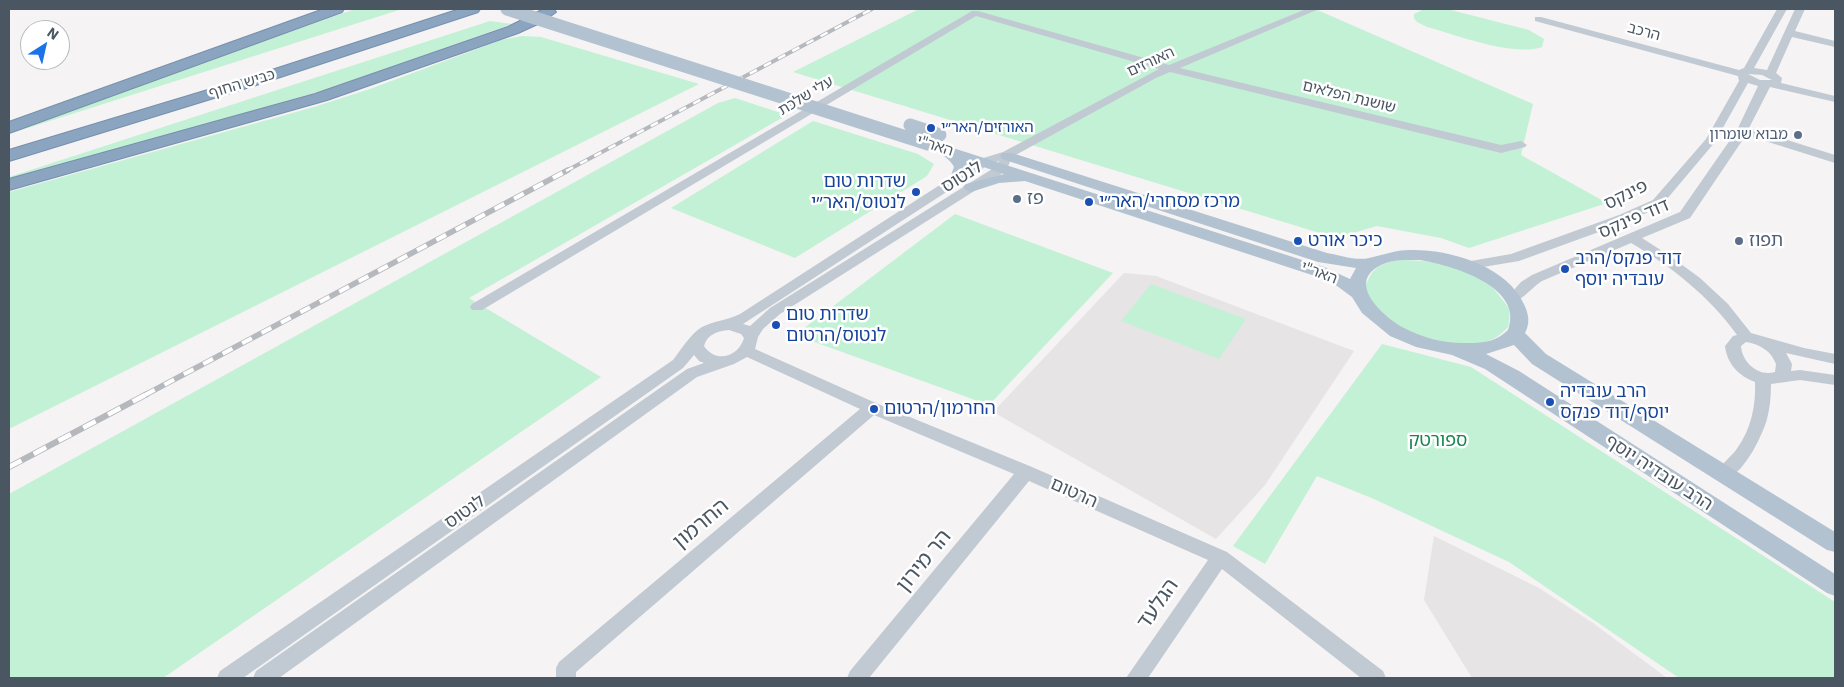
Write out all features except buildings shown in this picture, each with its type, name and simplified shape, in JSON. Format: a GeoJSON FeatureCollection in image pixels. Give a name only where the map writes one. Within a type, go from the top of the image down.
{"type":"FeatureCollection","features":[{"type":"Feature","properties":{"kind":"highway"},"geometry":{"type":"LineString","coordinates":[[9,128],[337,9]]}},
{"type":"Feature","properties":{"kind":"highway","name":"כביש החוף"},"geometry":{"type":"LineString","coordinates":[[9,143],[227,77],[441,9]]}},
{"type":"Feature","properties":{"kind":"highway","name":"כביש החוף"},"geometry":{"type":"LineString","coordinates":[[9,156],[271,75],[474,9]]}},
{"type":"Feature","properties":{"kind":"highway"},"geometry":{"type":"LineString","coordinates":[[9,185],[322,97],[495,36],[542,13]]}},
{"type":"Feature","properties":{"kind":"highway"},"geometry":{"type":"LineString","coordinates":[[495,36],[537,28],[568,28]]}},
{"type":"Feature","properties":{"kind":"main road","name":"האר\"י"},"geometry":{"type":"LineString","coordinates":[[506,9],[542,13],[937,143],[984,162],[1004,162],[1032,178],[1318,271],[1343,282],[1358,293]]}},
{"type":"Feature","properties":{"kind":"main road","name":"האר\"י"},"geometry":{"type":"LineString","coordinates":[[542,13],[568,28],[937,143],[1324,258],[1355,263],[1372,263],[1388,257],[1408,255],[1432,257],[1465,266],[1490,278],[1513,299]]}},
{"type":"Feature","properties":{"kind":"main road"},"geometry":{"type":"LineString","coordinates":[[937,143],[960,162],[961,172],[958,178]]}},
{"type":"Feature","properties":{"kind":"main road"},"geometry":{"type":"LineString","coordinates":[[971,187],[998,179],[1032,178]]}},
{"type":"Feature","properties":{"kind":"main road"},"geometry":{"type":"LineString","coordinates":[[1372,263],[1361,273],[1358,280],[1358,293],[1373,315],[1392,329],[1416,340],[1455,349],[1469,350],[1492,347],[1509,340],[1515,334],[1520,321],[1520,314],[1513,299]]}},
{"type":"Feature","properties":{"kind":"main road","name":"הרב עובדיה יוסף"},"geometry":{"type":"LineString","coordinates":[[1515,334],[1539,359],[1835,543]]}},
{"type":"Feature","properties":{"kind":"main road","name":"הרב עובדיה יוסף"},"geometry":{"type":"LineString","coordinates":[[1455,349],[1492,364],[1512,376],[1835,586]]}},
{"type":"Feature","properties":{"kind":"street","name":"האורזים"},"geometry":{"type":"LineString","coordinates":[[1004,162],[1152,76],[1314,9]]}},
{"type":"Feature","properties":{"kind":"street","name":"פינקס"},"geometry":{"type":"LineString","coordinates":[[1465,266],[1514,258],[1624,218],[1657,203],[1711,140],[1744,81],[1745,73],[1782,9]]}},
{"type":"Feature","properties":{"kind":"street","name":"דוד פינקס"},"geometry":{"type":"LineString","coordinates":[[1513,299],[1526,285],[1537,278],[1685,216],[1744,130],[1764,86],[1769,81],[1800,9]]}},
{"type":"Feature","properties":{"kind":"street","name":"עלי שלכת"},"geometry":{"type":"LineString","coordinates":[[477,307],[975,13],[1170,69]]}},
{"type":"Feature","properties":{"kind":"street","name":"הרכב"},"geometry":{"type":"LineString","coordinates":[[1538,19],[1745,73],[1752,81],[1769,81]]}},
{"type":"Feature","properties":{"kind":"street"},"geometry":{"type":"LineString","coordinates":[[1789,33],[1835,44]]}},
{"type":"Feature","properties":{"kind":"street","name":"שושנת הפלאים"},"geometry":{"type":"LineString","coordinates":[[1170,69],[1501,149],[1521,145]]}},
{"type":"Feature","properties":{"kind":"street"},"geometry":{"type":"LineString","coordinates":[[1769,81],[1835,99]]}},
{"type":"Feature","properties":{"kind":"street"},"geometry":{"type":"LineString","coordinates":[[1744,130],[1835,159]]}},
{"type":"Feature","properties":{"kind":"street","name":"לנטוס"},"geometry":{"type":"LineString","coordinates":[[730,325],[984,162]]}},
{"type":"Feature","properties":{"kind":"street","name":"לנטוס"},"geometry":{"type":"LineString","coordinates":[[749,344],[758,326],[775,311],[971,187],[1004,162]]}},
{"type":"Feature","properties":{"kind":"street"},"geometry":{"type":"LineString","coordinates":[[1633,238],[1675,264],[1698,282],[1752,338],[1773,348],[1781,357],[1784,370],[1780,377]]}},
{"type":"Feature","properties":{"kind":"street"},"geometry":{"type":"LineString","coordinates":[[730,325],[743,328],[749,344],[727,361],[709,360],[703,356],[696,346],[697,341],[706,331],[730,325]]}},
{"type":"Feature","properties":{"kind":"street"},"geometry":{"type":"LineString","coordinates":[[1835,359],[1804,353],[1752,338],[1738,339],[1734,343],[1734,355],[1743,368],[1763,378],[1771,379],[1800,374],[1835,380]]}},
{"type":"Feature","properties":{"kind":"street","name":"לנטוס"},"geometry":{"type":"LineString","coordinates":[[228,678],[678,364],[697,341]]}},
{"type":"Feature","properties":{"kind":"street","name":"הרטום"},"geometry":{"type":"LineString","coordinates":[[749,344],[872,408],[1026,472],[1220,557],[1376,678]]}},
{"type":"Feature","properties":{"kind":"street","name":"לנטוס"},"geometry":{"type":"LineString","coordinates":[[264,678],[287,669],[692,373],[727,361]]}},
{"type":"Feature","properties":{"kind":"street"},"geometry":{"type":"LineString","coordinates":[[1724,474],[1747,447],[1759,422],[1764,401],[1763,378]]}},
{"type":"Feature","properties":{"kind":"street","name":"החרמון"},"geometry":{"type":"LineString","coordinates":[[566,678],[566,668],[872,408]]}},
{"type":"Feature","properties":{"kind":"street","name":"הר מירון"},"geometry":{"type":"LineString","coordinates":[[856,678],[1026,472]]}},
{"type":"Feature","properties":{"kind":"street","name":"הגלעד"},"geometry":{"type":"LineString","coordinates":[[1136,678],[1220,557]]}},
{"type":"Feature","properties":{"kind":"shaded area"},"geometry":{"type":"Polygon","coordinates":[[[1124,273],[1156,276],[1354,351],[1265,485],[1216,539],[993,412],[1124,273]]]}},
{"type":"Feature","properties":{"kind":"shaded area"},"geometry":{"type":"Polygon","coordinates":[[[1434,536],[1539,588],[1593,623],[1667,678],[1472,678],[1424,600],[1434,536]]]}},
{"type":"Feature","properties":{"kind":"green space"},"geometry":{"type":"Polygon","coordinates":[[[355,9],[402,9],[9,134],[9,131],[355,9]]]}},
{"type":"Feature","properties":{"kind":"green space"},"geometry":{"type":"Polygon","coordinates":[[[919,9],[1315,9],[1533,104],[1521,155],[1607,203],[1469,248],[1441,238],[1377,226],[1336,238],[793,72],[919,9]]]}},
{"type":"Feature","properties":{"kind":"green space"},"geometry":{"type":"Polygon","coordinates":[[[1424,9],[1447,9],[1529,30],[1544,39],[1542,47],[1516,49],[1501,47],[1427,27],[1417,22],[1414,18],[1414,14],[1424,9]]]}},
{"type":"Feature","properties":{"kind":"green space"},"geometry":{"type":"Polygon","coordinates":[[[490,21],[512,24],[328,89],[9,180],[9,177],[490,21]]]}},
{"type":"Feature","properties":{"kind":"green space"},"geometry":{"type":"Polygon","coordinates":[[[521,36],[541,37],[699,84],[9,429],[9,192],[314,107],[370,89],[501,40],[521,36]]]}},
{"type":"Feature","properties":{"kind":"green space"},"geometry":{"type":"Polygon","coordinates":[[[735,98],[787,115],[469,298],[601,377],[163,678],[9,678],[9,494],[718,103],[735,98]]]}},
{"type":"Feature","properties":{"kind":"green space"},"geometry":{"type":"Polygon","coordinates":[[[813,121],[918,154],[934,164],[927,176],[795,258],[671,208],[813,121]]]}},
{"type":"Feature","properties":{"kind":"green space"},"geometry":{"type":"Polygon","coordinates":[[[955,214],[1113,273],[989,405],[795,335],[955,214]]]}},
{"type":"Feature","properties":{"kind":"green space"},"geometry":{"type":"Polygon","coordinates":[[[1397,260],[1440,263],[1468,271],[1481,278],[1492,287],[1509,309],[1508,327],[1493,339],[1463,345],[1429,340],[1397,326],[1373,307],[1364,290],[1369,277],[1375,269],[1397,260]]]}},
{"type":"Feature","properties":{"kind":"green space"},"geometry":{"type":"Polygon","coordinates":[[[1151,284],[1246,319],[1219,359],[1121,321],[1151,284]]]}},
{"type":"Feature","properties":{"kind":"green space","name":"ספורטק"},"geometry":{"type":"Polygon","coordinates":[[[1382,344],[1471,367],[1835,602],[1835,678],[1679,678],[1509,562],[1374,499],[1317,476],[1265,564],[1233,546],[1382,344]]]}},
{"type":"Feature","properties":{"kind":"railway"},"geometry":{"type":"LineString","coordinates":[[566,171],[872,9]]}},
{"type":"Feature","properties":{"kind":"railway"},"geometry":{"type":"LineString","coordinates":[[145,395],[568,170]]}},
{"type":"Feature","properties":{"kind":"railway"},"geometry":{"type":"LineString","coordinates":[[9,467],[147,394]]}},
{"type":"Feature","properties":{"kind":"place","name":"האורזים/האר״י"},"geometry":{"type":"Point","coordinates":[931,128]}},
{"type":"Feature","properties":{"kind":"place","name":"מבוא שומרון"},"geometry":{"type":"Point","coordinates":[1798,135]}},
{"type":"Feature","properties":{"kind":"place","name":"שדרות טום לנטוס/האר״י"},"geometry":{"type":"Point","coordinates":[916,192]}},
{"type":"Feature","properties":{"kind":"place","name":"פז"},"geometry":{"type":"Point","coordinates":[1017,199]}},
{"type":"Feature","properties":{"kind":"place","name":"מרכז מסחרי/האר״י"},"geometry":{"type":"Point","coordinates":[1089,202]}},
{"type":"Feature","properties":{"kind":"place","name":"כיכר אורט"},"geometry":{"type":"Point","coordinates":[1298,241]}},
{"type":"Feature","properties":{"kind":"place","name":"תפוז"},"geometry":{"type":"Point","coordinates":[1739,241]}},
{"type":"Feature","properties":{"kind":"place","name":"דוד פנקס/הרב עובדיה יוסף"},"geometry":{"type":"Point","coordinates":[1565,269]}},
{"type":"Feature","properties":{"kind":"place","name":"שדרות טום לנטוס/הרטום"},"geometry":{"type":"Point","coordinates":[776,325]}},
{"type":"Feature","properties":{"kind":"place","name":"הרב עובדיה יוסף/דוד פנקס"},"geometry":{"type":"Point","coordinates":[1550,402]}},
{"type":"Feature","properties":{"kind":"place","name":"החרמון/הרטום"},"geometry":{"type":"Point","coordinates":[874,409]}}]}
